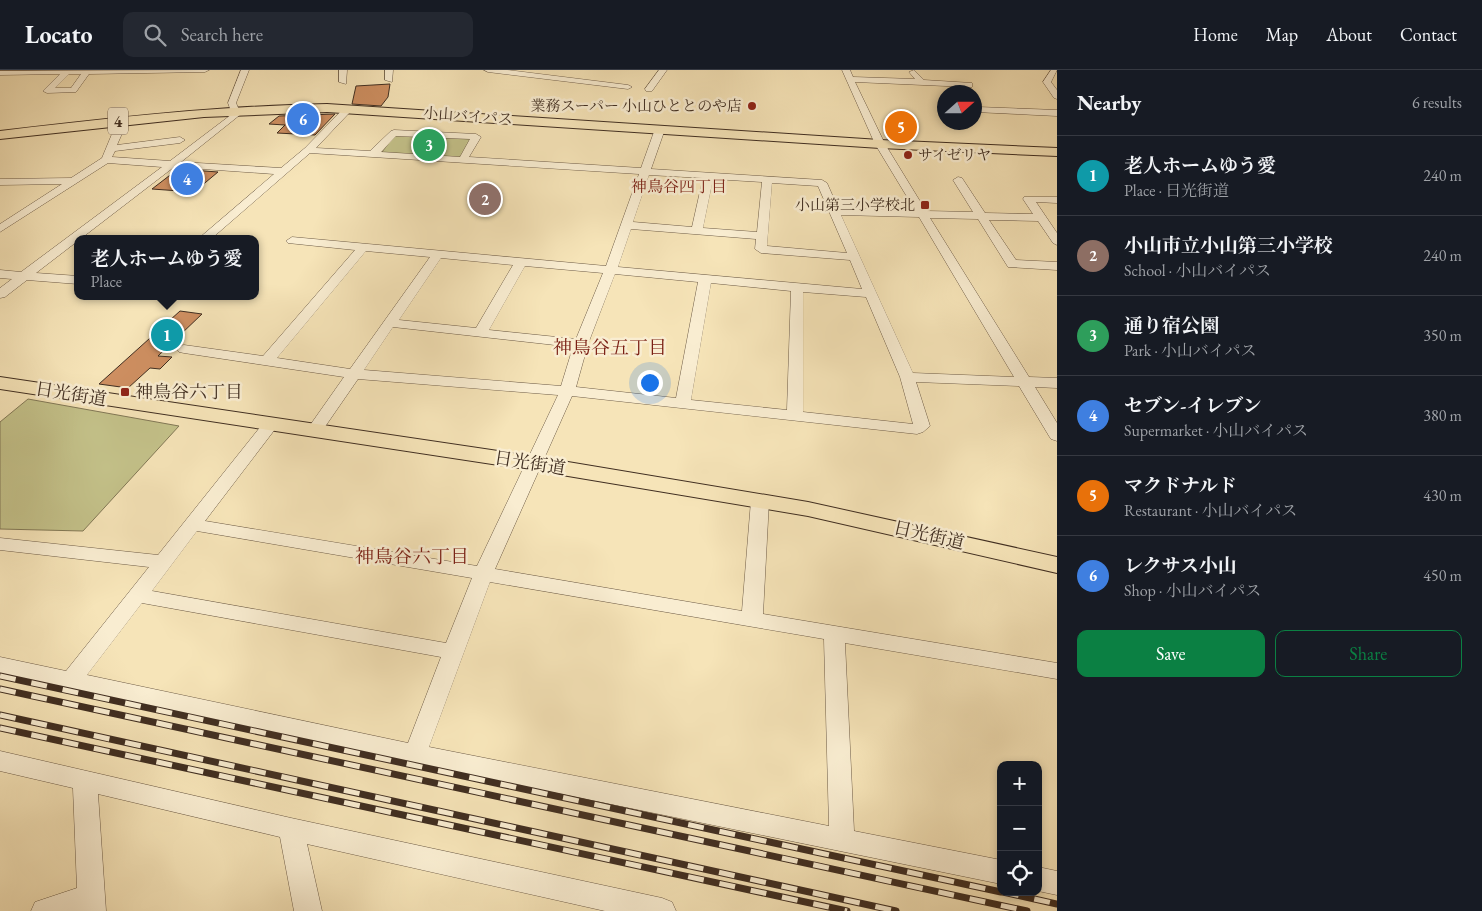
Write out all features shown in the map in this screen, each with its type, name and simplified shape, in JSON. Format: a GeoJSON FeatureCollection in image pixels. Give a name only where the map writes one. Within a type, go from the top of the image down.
{"type":"FeatureCollection","features":[{"type":"Feature","properties":{"kind":"highway","name":"小山バイパス"},"geometry":{"type":"LineString","coordinates":[[0,136],[117,121],[236,110],[348,109],[880,144],[1057,152]]}},
{"type":"Feature","properties":{"kind":"main road","name":"日光街道"},"geometry":{"type":"LineString","coordinates":[[0,383],[532,464],[760,501],[861,519],[1057,565]]}},
{"type":"Feature","properties":{"kind":"street"},"geometry":{"type":"LineString","coordinates":[[0,73],[205,70]]}},
{"type":"Feature","properties":{"kind":"street"},"geometry":{"type":"LineString","coordinates":[[79,235],[234,118],[237,114],[232,103],[246,70]]}},
{"type":"Feature","properties":{"kind":"street"},"geometry":{"type":"LineString","coordinates":[[343,82],[344,70]]}},
{"type":"Feature","properties":{"kind":"street"},"geometry":{"type":"LineString","coordinates":[[389,70],[389,80]]}},
{"type":"Feature","properties":{"kind":"street"},"geometry":{"type":"LineString","coordinates":[[492,70],[628,87]]}},
{"type":"Feature","properties":{"kind":"street"},"geometry":{"type":"LineString","coordinates":[[649,89],[663,70]]}},
{"type":"Feature","properties":{"kind":"street"},"geometry":{"type":"LineString","coordinates":[[1047,82],[1055,70]]}},
{"type":"Feature","properties":{"kind":"street"},"geometry":{"type":"LineString","coordinates":[[66,73],[47,91],[73,90],[86,73]]}},
{"type":"Feature","properties":{"kind":"street"},"geometry":{"type":"LineString","coordinates":[[966,82],[916,77],[848,74],[880,144],[920,214],[1057,436]]}},
{"type":"Feature","properties":{"kind":"street"},"geometry":{"type":"LineString","coordinates":[[1047,82],[1057,82]]}},
{"type":"Feature","properties":{"kind":"street"},"geometry":{"type":"LineString","coordinates":[[1047,82],[1057,96]]}},
{"type":"Feature","properties":{"kind":"street"},"geometry":{"type":"LineString","coordinates":[[209,235],[308,150],[348,109]]}},
{"type":"Feature","properties":{"kind":"street"},"geometry":{"type":"LineString","coordinates":[[982,110],[1057,113]]}},
{"type":"Feature","properties":{"kind":"street"},"geometry":{"type":"LineString","coordinates":[[106,160],[119,129],[117,121]]}},
{"type":"Feature","properties":{"kind":"street"},"geometry":{"type":"LineString","coordinates":[[415,754],[483,574],[567,391],[581,344],[612,270],[660,129]]}},
{"type":"Feature","properties":{"kind":"street"},"geometry":{"type":"LineString","coordinates":[[372,155],[394,133],[476,138],[463,160]]}},
{"type":"Feature","properties":{"kind":"street"},"geometry":{"type":"LineString","coordinates":[[110,149],[180,140]]}},
{"type":"Feature","properties":{"kind":"street"},"geometry":{"type":"LineString","coordinates":[[139,162],[163,143]]}},
{"type":"Feature","properties":{"kind":"street"},"geometry":{"type":"LineString","coordinates":[[184,349],[353,374],[567,391],[795,414],[917,429],[922,426],[907,376],[822,183],[308,150]]}},
{"type":"Feature","properties":{"kind":"street"},"geometry":{"type":"LineString","coordinates":[[0,229],[106,160],[282,171]]}},
{"type":"Feature","properties":{"kind":"street"},"geometry":{"type":"LineString","coordinates":[[697,231],[709,176]]}},
{"type":"Feature","properties":{"kind":"street"},"geometry":{"type":"LineString","coordinates":[[768,180],[761,249],[854,257]]}},
{"type":"Feature","properties":{"kind":"street"},"geometry":{"type":"LineString","coordinates":[[958,180],[1012,264],[1057,266]]}},
{"type":"Feature","properties":{"kind":"street"},"geometry":{"type":"LineString","coordinates":[[0,182],[72,182]]}},
{"type":"Feature","properties":{"kind":"street"},"geometry":{"type":"LineString","coordinates":[[1057,200],[1028,199],[1057,241]]}},
{"type":"Feature","properties":{"kind":"street"},"geometry":{"type":"LineString","coordinates":[[835,211],[1041,218]]}},
{"type":"Feature","properties":{"kind":"street"},"geometry":{"type":"LineString","coordinates":[[627,225],[763,236]]}},
{"type":"Feature","properties":{"kind":"street"},"geometry":{"type":"LineString","coordinates":[[0,294],[74,239]]}},
{"type":"Feature","properties":{"kind":"street"},"geometry":{"type":"LineString","coordinates":[[292,241],[870,294]]}},
{"type":"Feature","properties":{"kind":"street"},"geometry":{"type":"LineString","coordinates":[[267,361],[364,248]]}},
{"type":"Feature","properties":{"kind":"street"},"geometry":{"type":"LineString","coordinates":[[314,431],[438,254]]}},
{"type":"Feature","properties":{"kind":"street"},"geometry":{"type":"LineString","coordinates":[[481,332],[521,262]]}},
{"type":"Feature","properties":{"kind":"street"},"geometry":{"type":"LineString","coordinates":[[0,274],[74,280]]}},
{"type":"Feature","properties":{"kind":"street"},"geometry":{"type":"LineString","coordinates":[[683,403],[705,279]]}},
{"type":"Feature","properties":{"kind":"street"},"geometry":{"type":"LineString","coordinates":[[795,414],[796,287]]}},
{"type":"Feature","properties":{"kind":"street"},"geometry":{"type":"LineString","coordinates":[[390,324],[481,332],[581,344]]}},
{"type":"Feature","properties":{"kind":"street"},"geometry":{"type":"LineString","coordinates":[[907,376],[1057,383]]}},
{"type":"Feature","properties":{"kind":"street"},"geometry":{"type":"LineString","coordinates":[[71,680],[194,525],[271,424]]}},
{"type":"Feature","properties":{"kind":"street"},"geometry":{"type":"LineString","coordinates":[[752,619],[760,501]]}},
{"type":"Feature","properties":{"kind":"street"},"geometry":{"type":"LineString","coordinates":[[194,525],[1057,671]]}},
{"type":"Feature","properties":{"kind":"street"},"geometry":{"type":"LineString","coordinates":[[0,544],[163,562]]}},
{"type":"Feature","properties":{"kind":"street"},"geometry":{"type":"LineString","coordinates":[[137,595],[454,652]]}},
{"type":"Feature","properties":{"kind":"street"},"geometry":{"type":"LineString","coordinates":[[834,634],[842,841]]}},
{"type":"Feature","properties":{"kind":"street"},"geometry":{"type":"LineString","coordinates":[[0,665],[415,754],[997,871]]}},
{"type":"Feature","properties":{"kind":"street"},"geometry":{"type":"LineString","coordinates":[[0,761],[290,829],[662,911]]}},
{"type":"Feature","properties":{"kind":"street"},"geometry":{"type":"LineString","coordinates":[[45,911],[91,904],[85,781]]}},
{"type":"Feature","properties":{"kind":"street"},"geometry":{"type":"LineString","coordinates":[[290,829],[308,911]]}},
{"type":"Feature","properties":{"kind":"street"},"geometry":{"type":"LineString","coordinates":[[1042,880],[1057,883]]}},
{"type":"Feature","properties":{"kind":"shaded area"},"geometry":{"type":"Polygon","coordinates":[[[395,135],[474,139],[463,157],[457,158],[386,154],[382,152],[395,135]]]}},
{"type":"Feature","properties":{"kind":"shaded area"},"geometry":{"type":"Polygon","coordinates":[[[28,399],[179,426],[83,531],[0,529],[0,422],[28,399]]]}},
{"type":"Feature","properties":{"kind":"building"},"geometry":{"type":"Polygon","coordinates":[[[390,84],[388,97],[381,106],[352,104],[356,86],[390,84]]]}},
{"type":"Feature","properties":{"kind":"building"},"geometry":{"type":"Polygon","coordinates":[[[335,114],[315,135],[277,133],[285,125],[269,124],[279,116],[335,114]]]}},
{"type":"Feature","properties":{"kind":"building"},"geometry":{"type":"Polygon","coordinates":[[[178,169],[218,172],[194,192],[152,189],[178,169]]]}},
{"type":"Feature","properties":{"kind":"building"},"geometry":{"type":"Polygon","coordinates":[[[180,311],[202,314],[158,356],[172,357],[160,369],[150,368],[128,388],[99,384],[180,311]]]}},
{"type":"Feature","properties":{"kind":"railway"},"geometry":{"type":"LineString","coordinates":[[0,676],[997,891]]}},
{"type":"Feature","properties":{"kind":"railway"},"geometry":{"type":"LineString","coordinates":[[0,689],[1027,911]]}},
{"type":"Feature","properties":{"kind":"railway"},"geometry":{"type":"LineString","coordinates":[[0,715],[896,911]]}},
{"type":"Feature","properties":{"kind":"railway"},"geometry":{"type":"LineString","coordinates":[[0,728],[847,911]]}},
{"type":"Feature","properties":{"kind":"railway"},"geometry":{"type":"LineString","coordinates":[[1021,896],[1057,904]]}},
{"type":"Feature","properties":{"kind":"place","name":"業務スーパー 小山ひととのや店"},"geometry":{"type":"Point","coordinates":[752,106]}},
{"type":"Feature","properties":{"kind":"place","name":"レクサス小山"},"geometry":{"type":"Point","coordinates":[303,119]}},
{"type":"Feature","properties":{"kind":"place","name":"マクドナルド"},"geometry":{"type":"Point","coordinates":[901,127]}},
{"type":"Feature","properties":{"kind":"place","name":"通り宿公園"},"geometry":{"type":"Point","coordinates":[429,145]}},
{"type":"Feature","properties":{"kind":"place","name":"サイゼリヤ"},"geometry":{"type":"Point","coordinates":[908,155]}},
{"type":"Feature","properties":{"kind":"place","name":"セブン-イレブン"},"geometry":{"type":"Point","coordinates":[187,179]}},
{"type":"Feature","properties":{"kind":"place","name":"小山市立小山第三小学校"},"geometry":{"type":"Point","coordinates":[485,199]}},
{"type":"Feature","properties":{"kind":"place","name":"小山第三小学校北"},"geometry":{"type":"Point","coordinates":[925,205]}},
{"type":"Feature","properties":{"kind":"place","name":"老人ホームゆう愛"},"geometry":{"type":"Point","coordinates":[167,335]}},
{"type":"Feature","properties":{"kind":"place","name":"神鳥谷六丁目"},"geometry":{"type":"Point","coordinates":[125,392]}},
{"type":"Feature","properties":{"kind":"district","name":"神鳥谷四丁目"},"geometry":{"type":"Point","coordinates":[679,186]}},
{"type":"Feature","properties":{"kind":"district","name":"神鳥谷五丁目"},"geometry":{"type":"Point","coordinates":[610,347]}},
{"type":"Feature","properties":{"kind":"district","name":"神鳥谷六丁目"},"geometry":{"type":"Point","coordinates":[412,556]}}]}
